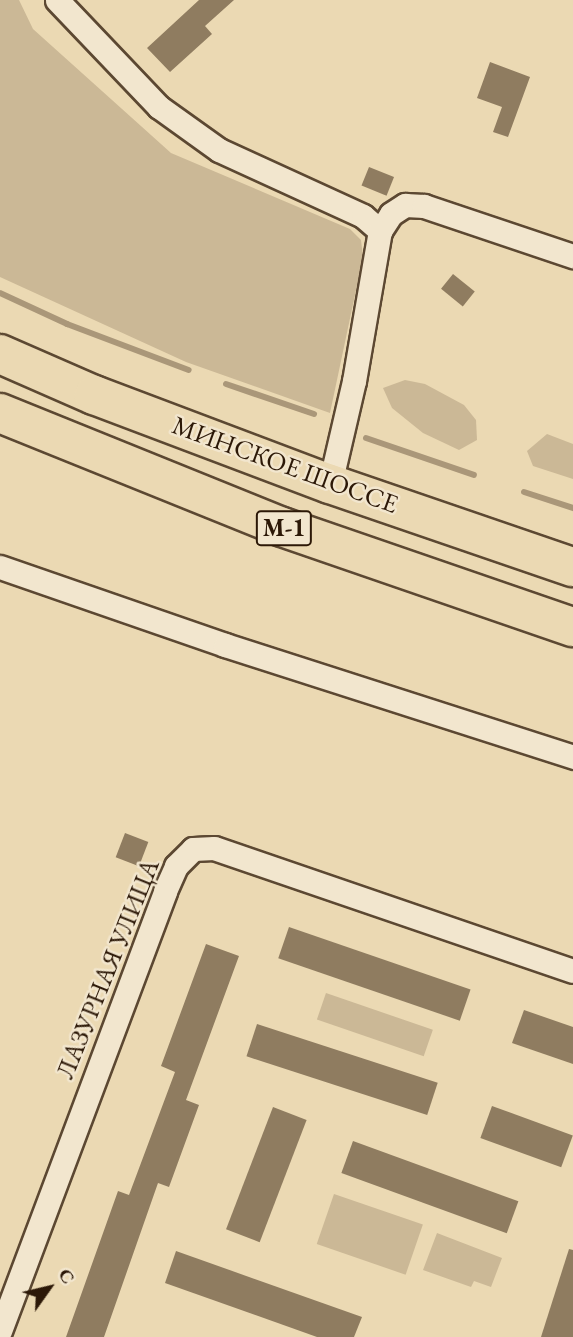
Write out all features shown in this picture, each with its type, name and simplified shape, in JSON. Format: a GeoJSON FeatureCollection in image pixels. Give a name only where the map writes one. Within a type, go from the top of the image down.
{"type":"FeatureCollection","features":[{"type":"Feature","properties":{"kind":"highway","name":"МИНСКОЕ ШОССЕ"},"geometry":{"type":"LineString","coordinates":[[0,354],[94,395],[330,484],[573,567]]}},
{"type":"Feature","properties":{"kind":"highway","name":"МИНСКОЕ ШОССЕ"},"geometry":{"type":"LineString","coordinates":[[0,413],[282,527],[573,627]]}},
{"type":"Feature","properties":{"kind":"street"},"geometry":{"type":"LineString","coordinates":[[57,0],[159,107],[219,150],[363,216],[380,231]]}},
{"type":"Feature","properties":{"kind":"street"},"geometry":{"type":"LineString","coordinates":[[330,484],[354,382],[380,231],[391,214],[405,205],[424,206],[573,256]]}},
{"type":"Feature","properties":{"kind":"street"},"geometry":{"type":"LineString","coordinates":[[0,567],[225,645],[573,757]]}},
{"type":"Feature","properties":{"kind":"street","name":"ЛАЗУРНАЯ УЛИЦА"},"geometry":{"type":"LineString","coordinates":[[0,1331],[165,891],[176,866],[193,849],[214,848],[573,971]]}},
{"type":"Feature","properties":{"kind":"shaded area"},"geometry":{"type":"Polygon","coordinates":[[[0,0],[19,0],[33,29],[171,153],[350,229],[361,240],[363,257],[330,413],[186,362],[0,277],[0,0]]]}},
{"type":"Feature","properties":{"kind":"shaded area"},"geometry":{"type":"Polygon","coordinates":[[[405,380],[425,384],[464,405],[476,420],[477,440],[459,450],[423,433],[392,408],[383,388],[405,380]]]}},
{"type":"Feature","properties":{"kind":"shaded area"},"geometry":{"type":"Polygon","coordinates":[[[547,434],[573,444],[573,479],[533,466],[527,451],[547,434]]]}},
{"type":"Feature","properties":{"kind":"shaded area"},"geometry":{"type":"Polygon","coordinates":[[[326,993],[433,1030],[424,1056],[317,1019],[326,993]]]}},
{"type":"Feature","properties":{"kind":"shaded area"},"geometry":{"type":"Polygon","coordinates":[[[334,1194],[423,1225],[406,1275],[317,1244],[334,1194]]]}},
{"type":"Feature","properties":{"kind":"shaded area"},"geometry":{"type":"Polygon","coordinates":[[[437,1233],[502,1258],[491,1287],[474,1281],[471,1287],[423,1270],[437,1233]]]}},
{"type":"Feature","properties":{"kind":"building"},"geometry":{"type":"Polygon","coordinates":[[[199,0],[234,0],[205,26],[212,34],[170,72],[147,48],[199,0]]]}},
{"type":"Feature","properties":{"kind":"building"},"geometry":{"type":"Polygon","coordinates":[[[490,62],[530,77],[508,137],[493,132],[502,107],[477,98],[490,62]]]}},
{"type":"Feature","properties":{"kind":"building"},"geometry":{"type":"Polygon","coordinates":[[[369,167],[394,177],[387,196],[362,186],[369,167]]]}},
{"type":"Feature","properties":{"kind":"building"},"geometry":{"type":"Polygon","coordinates":[[[453,274],[475,292],[463,306],[441,289],[453,274]]]}},
{"type":"Feature","properties":{"kind":"building"},"geometry":{"type":"Polygon","coordinates":[[[125,833],[148,842],[139,866],[116,857],[125,833]]]}},
{"type":"Feature","properties":{"kind":"building"},"geometry":{"type":"Polygon","coordinates":[[[289,927],[471,990],[460,1021],[278,958],[289,927]]]}},
{"type":"Feature","properties":{"kind":"building"},"geometry":{"type":"Polygon","coordinates":[[[206,944],[239,956],[186,1100],[199,1105],[169,1187],[158,1183],[104,1337],[66,1337],[118,1191],[129,1195],[175,1072],[161,1066],[206,944]]]}},
{"type":"Feature","properties":{"kind":"building"},"geometry":{"type":"Polygon","coordinates":[[[524,1010],[573,1027],[573,1064],[512,1043],[524,1010]]]}},
{"type":"Feature","properties":{"kind":"building"},"geometry":{"type":"Polygon","coordinates":[[[257,1024],[438,1083],[427,1115],[246,1056],[257,1024]]]}},
{"type":"Feature","properties":{"kind":"building"},"geometry":{"type":"Polygon","coordinates":[[[492,1106],[573,1135],[561,1167],[480,1138],[492,1106]]]}},
{"type":"Feature","properties":{"kind":"building"},"geometry":{"type":"Polygon","coordinates":[[[273,1107],[307,1120],[260,1242],[226,1229],[273,1107]]]}},
{"type":"Feature","properties":{"kind":"building"},"geometry":{"type":"Polygon","coordinates":[[[353,1141],[518,1201],[507,1233],[341,1173],[353,1141]]]}},
{"type":"Feature","properties":{"kind":"building"},"geometry":{"type":"Polygon","coordinates":[[[569,1249],[573,1250],[573,1337],[541,1337],[569,1249]]]}},
{"type":"Feature","properties":{"kind":"building"},"geometry":{"type":"Polygon","coordinates":[[[176,1251],[362,1317],[354,1337],[317,1337],[165,1283],[176,1251]]]}},
{"type":"Feature","properties":{"kind":"waterway"},"geometry":{"type":"LineString","coordinates":[[0,293],[67,324],[189,370]]}},
{"type":"Feature","properties":{"kind":"waterway"},"geometry":{"type":"LineString","coordinates":[[226,384],[314,414]]}},
{"type":"Feature","properties":{"kind":"waterway"},"geometry":{"type":"LineString","coordinates":[[366,438],[474,475]]}},
{"type":"Feature","properties":{"kind":"waterway"},"geometry":{"type":"LineString","coordinates":[[524,492],[573,508]]}}]}
